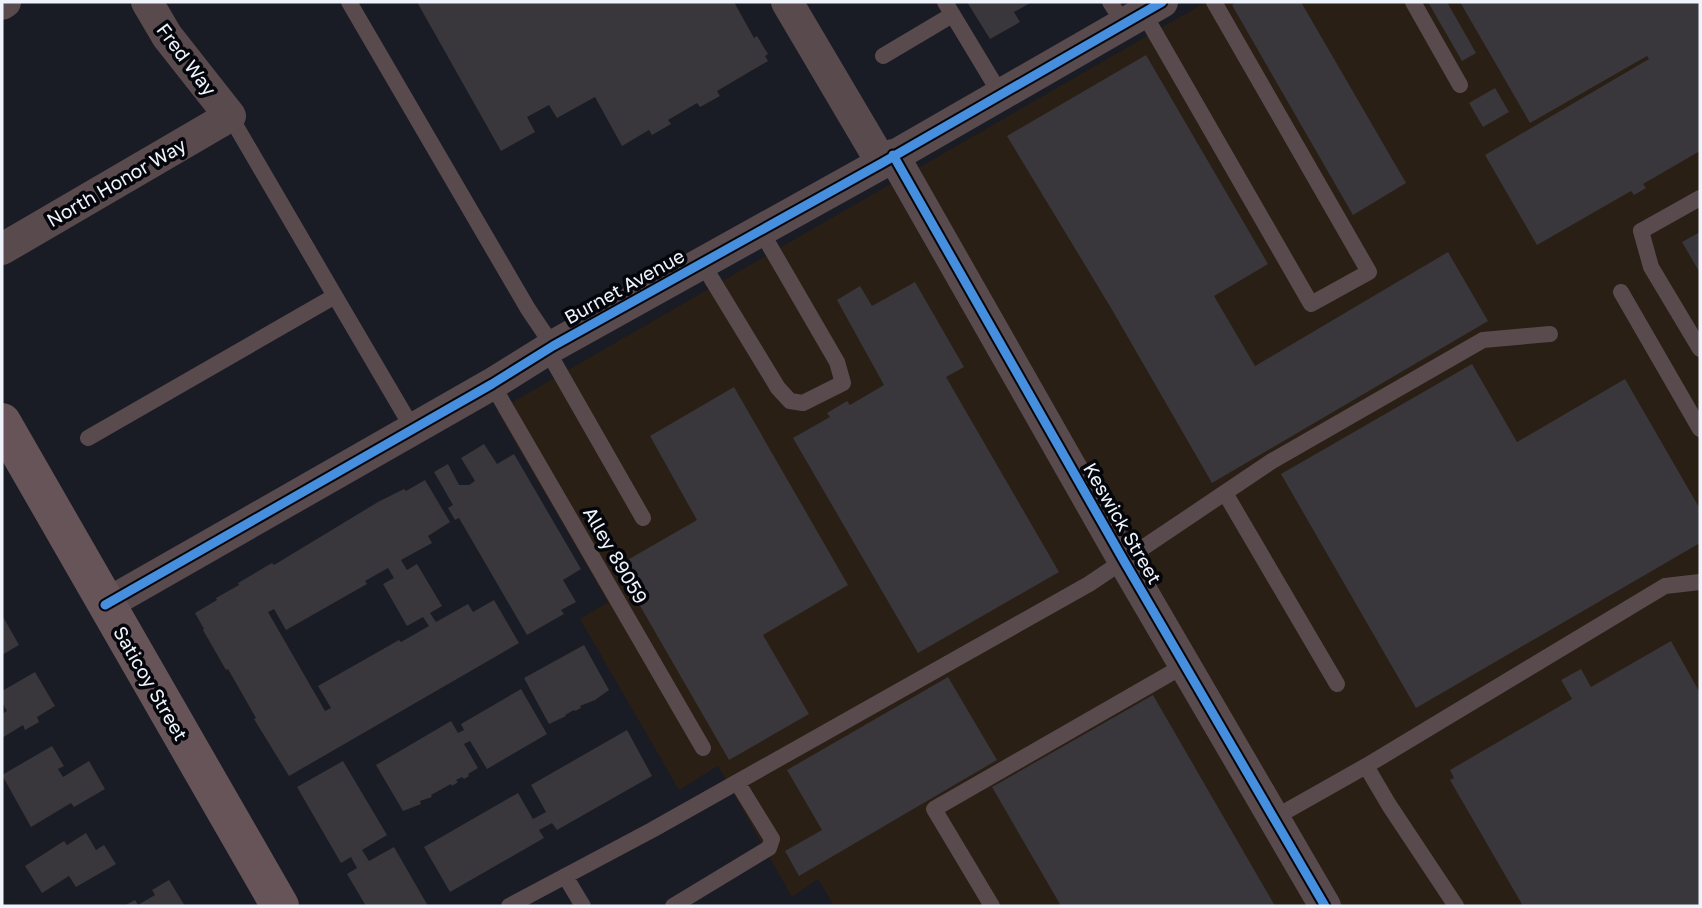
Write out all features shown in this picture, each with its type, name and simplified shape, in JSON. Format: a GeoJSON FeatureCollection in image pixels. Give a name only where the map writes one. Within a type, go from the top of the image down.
{"type":"FeatureCollection","features":[{"type":"Feature","properties":{"kind":"main road","name":"Saticoy Street"},"geometry":{"type":"LineString","coordinates":[[2,422],[280,906]]}},
{"type":"Feature","properties":{"kind":"street","name":"Fred Way"},"geometry":{"type":"LineString","coordinates":[[147,2],[167,36],[230,116]]}},
{"type":"Feature","properties":{"kind":"street","name":"Keswick Street"},"geometry":{"type":"LineString","coordinates":[[787,2],[888,159],[1325,906]]}},
{"type":"Feature","properties":{"kind":"street","name":"Burnet Avenue"},"geometry":{"type":"LineString","coordinates":[[105,605],[492,384],[550,348],[1001,95],[1135,10]]}},
{"type":"Feature","properties":{"kind":"street","name":"North Honor Way"},"geometry":{"type":"LineString","coordinates":[[2,248],[230,116]]}},
{"type":"Feature","properties":{"kind":"lane"},"geometry":{"type":"LineString","coordinates":[[349,2],[528,309],[643,518]]}},
{"type":"Feature","properties":{"kind":"lane"},"geometry":{"type":"LineString","coordinates":[[1135,10],[1311,304],[1369,272],[1214,2]]}},
{"type":"Feature","properties":{"kind":"lane"},"geometry":{"type":"LineString","coordinates":[[1413,2],[1460,85]]}},
{"type":"Feature","properties":{"kind":"lane"},"geometry":{"type":"LineString","coordinates":[[884,56],[949,8],[1001,95]]}},
{"type":"Feature","properties":{"kind":"lane"},"geometry":{"type":"LineString","coordinates":[[230,116],[413,429]]}},
{"type":"Feature","properties":{"kind":"lane"},"geometry":{"type":"LineString","coordinates":[[1700,198],[1641,231],[1651,267],[1700,349]]}},
{"type":"Feature","properties":{"kind":"lane"},"geometry":{"type":"LineString","coordinates":[[702,263],[778,388],[790,401],[803,403],[843,383],[837,362],[761,231]]}},
{"type":"Feature","properties":{"kind":"lane"},"geometry":{"type":"LineString","coordinates":[[1621,292],[1700,429]]}},
{"type":"Feature","properties":{"kind":"lane"},"geometry":{"type":"LineString","coordinates":[[88,438],[335,296]]}},
{"type":"Feature","properties":{"kind":"lane"},"geometry":{"type":"LineString","coordinates":[[509,906],[652,830],[1089,584],[1272,461],[1483,340],[1550,334]]}},
{"type":"Feature","properties":{"kind":"lane","name":"Alley 89059"},"geometry":{"type":"LineString","coordinates":[[492,384],[704,748]]}},
{"type":"Feature","properties":{"kind":"lane"},"geometry":{"type":"LineString","coordinates":[[1225,493],[1336,684]]}},
{"type":"Feature","properties":{"kind":"lane"},"geometry":{"type":"LineString","coordinates":[[1274,818],[1366,766],[1665,586],[1700,582]]}},
{"type":"Feature","properties":{"kind":"lane"},"geometry":{"type":"LineString","coordinates":[[992,906],[934,808],[1185,665]]}},
{"type":"Feature","properties":{"kind":"lane"},"geometry":{"type":"LineString","coordinates":[[1366,766],[1456,906]]}},
{"type":"Feature","properties":{"kind":"lane"},"geometry":{"type":"LineString","coordinates":[[673,906],[769,848],[772,839],[737,782]]}},
{"type":"Feature","properties":{"kind":"lane"},"geometry":{"type":"LineString","coordinates":[[565,876],[583,906]]}},
{"type":"Feature","properties":{"kind":"shaded area"},"geometry":{"type":"Polygon","coordinates":[[[1206,2],[1700,2],[1700,906],[834,906],[818,879],[792,897],[718,766],[679,790],[580,619],[608,602],[497,411],[1206,2]]]}},
{"type":"Feature","properties":{"kind":"building"},"geometry":{"type":"Polygon","coordinates":[[[417,2],[734,2],[754,38],[757,36],[768,54],[765,56],[768,61],[717,91],[720,96],[700,107],[697,103],[668,120],[671,124],[652,135],[649,130],[622,146],[595,97],[557,118],[549,105],[527,117],[535,132],[501,151],[417,2]]]}},
{"type":"Feature","properties":{"kind":"building"},"geometry":{"type":"Polygon","coordinates":[[[967,2],[1032,2],[1014,12],[1020,22],[990,39],[967,2]]]}},
{"type":"Feature","properties":{"kind":"building"},"geometry":{"type":"Polygon","coordinates":[[[1237,2],[1301,2],[1406,183],[1353,215],[1232,5],[1237,2]]]}},
{"type":"Feature","properties":{"kind":"building"},"geometry":{"type":"Polygon","coordinates":[[[1428,2],[1447,2],[1476,53],[1462,61],[1428,2]]]}},
{"type":"Feature","properties":{"kind":"building"},"geometry":{"type":"Polygon","coordinates":[[[1460,2],[1700,2],[1700,151],[1643,184],[1646,188],[1634,195],[1631,191],[1537,245],[1485,155],[1649,59],[1647,56],[1530,123],[1460,2]]]}},
{"type":"Feature","properties":{"kind":"building"},"geometry":{"type":"Polygon","coordinates":[[[1146,55],[1268,264],[1214,296],[1255,366],[1448,252],[1488,321],[1212,483],[1007,136],[1146,55]]]}},
{"type":"Feature","properties":{"kind":"building"},"geometry":{"type":"Polygon","coordinates":[[[1495,88],[1509,112],[1483,127],[1469,103],[1495,88]]]}},
{"type":"Feature","properties":{"kind":"building"},"geometry":{"type":"Polygon","coordinates":[[[1700,232],[1700,273],[1682,242],[1700,232]]]}},
{"type":"Feature","properties":{"kind":"building"},"geometry":{"type":"Polygon","coordinates":[[[915,282],[964,367],[946,377],[1059,572],[918,653],[793,438],[830,417],[827,413],[847,401],[850,405],[884,385],[837,300],[860,286],[872,306],[915,282]]]}},
{"type":"Feature","properties":{"kind":"building"},"geometry":{"type":"Polygon","coordinates":[[[1472,364],[1517,442],[1625,379],[1700,509],[1700,543],[1416,708],[1281,474],[1472,364]]]}},
{"type":"Feature","properties":{"kind":"building"},"geometry":{"type":"Polygon","coordinates":[[[734,387],[848,585],[763,635],[809,714],[729,760],[617,566],[697,520],[650,436],[734,387]]]}},
{"type":"Feature","properties":{"kind":"building"},"geometry":{"type":"Polygon","coordinates":[[[484,444],[497,464],[514,454],[581,569],[563,580],[576,602],[561,610],[564,614],[527,635],[459,518],[455,520],[448,508],[453,505],[434,472],[448,464],[459,485],[469,485],[475,481],[461,458],[484,444]]]}},
{"type":"Feature","properties":{"kind":"building"},"geometry":{"type":"Polygon","coordinates":[[[425,480],[450,522],[428,536],[432,543],[401,560],[407,570],[417,564],[442,606],[430,613],[436,622],[468,604],[473,612],[494,600],[519,643],[289,776],[195,613],[272,563],[274,565],[378,502],[404,489],[406,491],[425,480]],[[388,568],[365,581],[367,584],[286,630],[274,609],[268,612],[325,711],[331,708],[318,686],[429,626],[423,617],[407,626],[383,584],[394,578],[388,568]]]}},
{"type":"Feature","properties":{"kind":"building"},"geometry":{"type":"Polygon","coordinates":[[[2,615],[19,645],[2,655],[2,615]]]}},
{"type":"Feature","properties":{"kind":"building"},"geometry":{"type":"Polygon","coordinates":[[[1671,641],[1700,693],[1700,906],[1523,906],[1450,780],[1454,778],[1450,770],[1572,699],[1561,680],[1581,669],[1591,687],[1671,641]]]}},
{"type":"Feature","properties":{"kind":"building"},"geometry":{"type":"Polygon","coordinates":[[[584,645],[609,690],[549,724],[524,678],[584,645]]]}},
{"type":"Feature","properties":{"kind":"building"},"geometry":{"type":"Polygon","coordinates":[[[35,672],[55,706],[37,717],[39,722],[25,730],[23,725],[2,738],[2,714],[7,711],[2,702],[2,691],[35,672]]]}},
{"type":"Feature","properties":{"kind":"building"},"geometry":{"type":"Polygon","coordinates":[[[948,677],[997,760],[799,876],[785,851],[822,830],[787,770],[948,677]]]}},
{"type":"Feature","properties":{"kind":"building"},"geometry":{"type":"Polygon","coordinates":[[[521,689],[547,734],[487,769],[470,741],[464,744],[478,768],[464,779],[462,777],[456,780],[458,782],[452,786],[451,784],[431,795],[432,797],[420,801],[421,804],[403,811],[376,765],[451,721],[458,733],[464,730],[461,724],[521,689]]]}},
{"type":"Feature","properties":{"kind":"building"},"geometry":{"type":"Polygon","coordinates":[[[1153,695],[1275,906],[1061,906],[992,787],[1153,695]]]}},
{"type":"Feature","properties":{"kind":"building"},"geometry":{"type":"Polygon","coordinates":[[[627,730],[652,776],[557,830],[552,823],[539,830],[544,838],[450,892],[424,847],[518,793],[533,819],[546,812],[531,785],[627,730]]]}},
{"type":"Feature","properties":{"kind":"building"},"geometry":{"type":"Polygon","coordinates":[[[52,746],[64,766],[58,769],[63,777],[89,761],[105,789],[74,807],[71,803],[31,827],[2,775],[52,746]]]}},
{"type":"Feature","properties":{"kind":"building"},"geometry":{"type":"Polygon","coordinates":[[[343,761],[387,835],[362,850],[369,861],[394,847],[428,906],[366,906],[347,874],[357,868],[351,857],[341,863],[297,787],[343,761]]]}},
{"type":"Feature","properties":{"kind":"building"},"geometry":{"type":"Polygon","coordinates":[[[86,833],[96,850],[104,845],[116,864],[76,887],[69,876],[42,893],[25,866],[64,841],[67,845],[86,833]]]}},
{"type":"Feature","properties":{"kind":"building"},"geometry":{"type":"Polygon","coordinates":[[[169,880],[185,906],[124,906],[135,900],[138,905],[155,895],[152,890],[169,880]]]}},
{"type":"Feature","properties":{"kind":"cycle path"},"geometry":{"type":"LineString","coordinates":[[105,605],[492,384],[553,346],[882,163],[1162,2]]}},
{"type":"Feature","properties":{"kind":"cycle path"},"geometry":{"type":"LineString","coordinates":[[893,155],[1124,561],[1325,906]]}}]}
